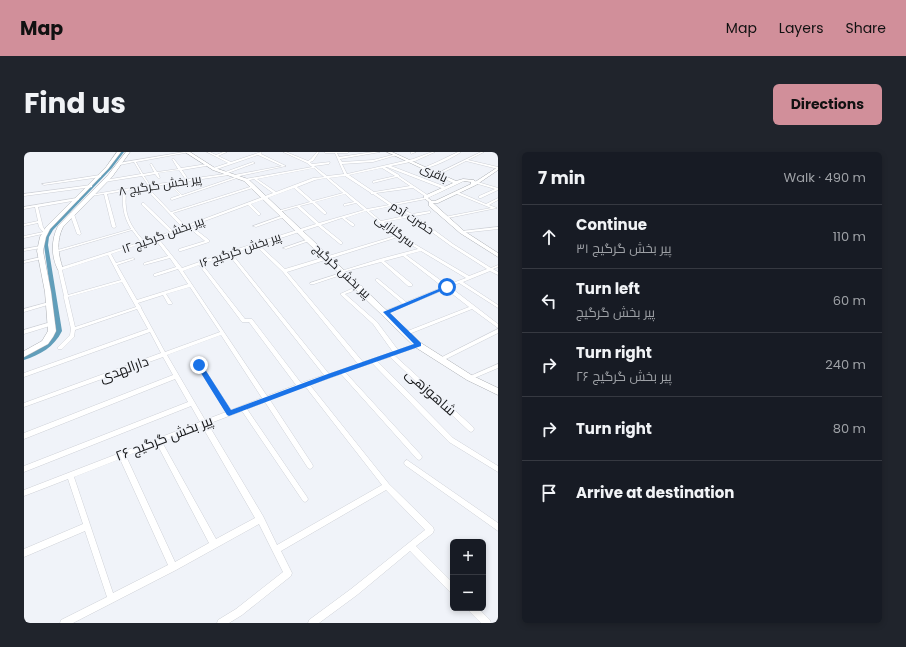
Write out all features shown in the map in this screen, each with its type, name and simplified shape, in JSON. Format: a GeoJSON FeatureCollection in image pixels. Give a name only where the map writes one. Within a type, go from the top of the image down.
{"type":"FeatureCollection","features":[{"type":"Feature","properties":{"kind":"street"},"geometry":{"type":"LineString","coordinates":[[24,354],[51,338],[52,330],[49,303],[40,247],[45,233],[91,186],[118,152]]}},
{"type":"Feature","properties":{"kind":"street"},"geometry":{"type":"LineString","coordinates":[[60,348],[72,336],[73,329],[54,240],[56,233],[72,214],[105,181],[128,152]]}},
{"type":"Feature","properties":{"kind":"street"},"geometry":{"type":"LineString","coordinates":[[120,164],[187,152]]}},
{"type":"Feature","properties":{"kind":"street","name":"پیر بخش گرگیج"},"geometry":{"type":"LineString","coordinates":[[187,152],[214,169],[246,180],[386,312],[418,345],[470,378],[498,392]]}},
{"type":"Feature","properties":{"kind":"street"},"geometry":{"type":"LineString","coordinates":[[215,156],[226,152]]}},
{"type":"Feature","properties":{"kind":"street"},"geometry":{"type":"LineString","coordinates":[[214,169],[264,152]]}},
{"type":"Feature","properties":{"kind":"street","name":"سرگلزایی"},"geometry":{"type":"LineString","coordinates":[[284,152],[308,162],[398,236],[469,278]]}},
{"type":"Feature","properties":{"kind":"street"},"geometry":{"type":"LineString","coordinates":[[308,162],[312,160],[318,152]]}},
{"type":"Feature","properties":{"kind":"street"},"geometry":{"type":"LineString","coordinates":[[326,152],[348,152]]}},
{"type":"Feature","properties":{"kind":"street"},"geometry":{"type":"LineString","coordinates":[[338,158],[379,152]]}},
{"type":"Feature","properties":{"kind":"street","name":"باقری"},"geometry":{"type":"LineString","coordinates":[[390,152],[456,183]]}},
{"type":"Feature","properties":{"kind":"street","name":"پیر بخش گرگیج ۱۲"},"geometry":{"type":"LineString","coordinates":[[60,269],[156,238],[294,186],[326,176],[346,175],[414,160],[434,152]]}},
{"type":"Feature","properties":{"kind":"street"},"geometry":{"type":"LineString","coordinates":[[424,168],[460,152]]}},
{"type":"Feature","properties":{"kind":"street"},"geometry":{"type":"LineString","coordinates":[[437,174],[467,161],[483,152]]}},
{"type":"Feature","properties":{"kind":"street","name":"حضرت آدم"},"geometry":{"type":"LineString","coordinates":[[336,153],[346,175],[372,193],[411,215],[452,245],[498,274]]}},
{"type":"Feature","properties":{"kind":"street"},"geometry":{"type":"LineString","coordinates":[[209,154],[230,163]]}},
{"type":"Feature","properties":{"kind":"street"},"geometry":{"type":"LineString","coordinates":[[172,199],[237,177],[285,166],[259,154]]}},
{"type":"Feature","properties":{"kind":"street"},"geometry":{"type":"LineString","coordinates":[[340,163],[373,161],[396,155]]}},
{"type":"Feature","properties":{"kind":"street"},"geometry":{"type":"LineString","coordinates":[[173,159],[188,181]]}},
{"type":"Feature","properties":{"kind":"street"},"geometry":{"type":"LineString","coordinates":[[134,161],[143,175],[148,187],[170,213],[186,227],[208,241],[180,250]]}},
{"type":"Feature","properties":{"kind":"street"},"geometry":{"type":"LineString","coordinates":[[467,161],[498,168]]}},
{"type":"Feature","properties":{"kind":"street"},"geometry":{"type":"LineString","coordinates":[[246,180],[329,163]]}},
{"type":"Feature","properties":{"kind":"street"},"geometry":{"type":"LineString","coordinates":[[151,164],[159,178]]}},
{"type":"Feature","properties":{"kind":"street","name":"پیر بخش گرگیج ۸"},"geometry":{"type":"LineString","coordinates":[[92,195],[227,174],[254,164]]}},
{"type":"Feature","properties":{"kind":"street"},"geometry":{"type":"LineString","coordinates":[[105,181],[206,165]]}},
{"type":"Feature","properties":{"kind":"street"},"geometry":{"type":"LineString","coordinates":[[198,166],[203,170]]}},
{"type":"Feature","properties":{"kind":"street"},"geometry":{"type":"LineString","coordinates":[[388,166],[445,188]]}},
{"type":"Feature","properties":{"kind":"street"},"geometry":{"type":"LineString","coordinates":[[383,167],[398,176],[428,199],[436,202],[458,193],[498,168]]}},
{"type":"Feature","properties":{"kind":"street"},"geometry":{"type":"LineString","coordinates":[[168,171],[175,183]]}},
{"type":"Feature","properties":{"kind":"street"},"geometry":{"type":"LineString","coordinates":[[44,184],[100,176]]}},
{"type":"Feature","properties":{"kind":"street"},"geometry":{"type":"LineString","coordinates":[[374,182],[398,176]]}},
{"type":"Feature","properties":{"kind":"street"},"geometry":{"type":"LineString","coordinates":[[254,178],[275,193]]}},
{"type":"Feature","properties":{"kind":"street"},"geometry":{"type":"LineString","coordinates":[[428,199],[445,188],[465,180],[498,189]]}},
{"type":"Feature","properties":{"kind":"street"},"geometry":{"type":"LineString","coordinates":[[170,184],[182,196]]}},
{"type":"Feature","properties":{"kind":"street"},"geometry":{"type":"LineString","coordinates":[[24,195],[91,186]]}},
{"type":"Feature","properties":{"kind":"street"},"geometry":{"type":"LineString","coordinates":[[294,186],[325,213]]}},
{"type":"Feature","properties":{"kind":"street","name":"پیر بخش گرگیج ۱۲"},"geometry":{"type":"LineString","coordinates":[[170,213],[254,187]]}},
{"type":"Feature","properties":{"kind":"street"},"geometry":{"type":"LineString","coordinates":[[372,193],[413,187]]}},
{"type":"Feature","properties":{"kind":"street"},"geometry":{"type":"LineString","coordinates":[[480,197],[498,189]]}},
{"type":"Feature","properties":{"kind":"street"},"geometry":{"type":"LineString","coordinates":[[124,191],[123,203],[127,222],[143,242]]}},
{"type":"Feature","properties":{"kind":"street"},"geometry":{"type":"LineString","coordinates":[[105,193],[114,228]]}},
{"type":"Feature","properties":{"kind":"street"},"geometry":{"type":"LineString","coordinates":[[278,210],[346,193]]}},
{"type":"Feature","properties":{"kind":"street"},"geometry":{"type":"LineString","coordinates":[[458,193],[496,209]]}},
{"type":"Feature","properties":{"kind":"street"},"geometry":{"type":"LineString","coordinates":[[24,208],[77,199]]}},
{"type":"Feature","properties":{"kind":"street"},"geometry":{"type":"LineString","coordinates":[[428,199],[431,205],[462,232],[498,255]]}},
{"type":"Feature","properties":{"kind":"street","name":"پیر بخش گرگیج ۱۶"},"geometry":{"type":"LineString","coordinates":[[155,275],[200,264],[299,230],[367,210],[428,199]]}},
{"type":"Feature","properties":{"kind":"street"},"geometry":{"type":"LineString","coordinates":[[486,205],[498,199]]}},
{"type":"Feature","properties":{"kind":"street"},"geometry":{"type":"LineString","coordinates":[[345,205],[358,202]]}},
{"type":"Feature","properties":{"kind":"street"},"geometry":{"type":"LineString","coordinates":[[248,203],[259,214]]}},
{"type":"Feature","properties":{"kind":"street"},"geometry":{"type":"LineString","coordinates":[[143,204],[172,232]]}},
{"type":"Feature","properties":{"kind":"street"},"geometry":{"type":"LineString","coordinates":[[36,206],[39,222],[45,233]]}},
{"type":"Feature","properties":{"kind":"street"},"geometry":{"type":"LineString","coordinates":[[297,206],[320,224],[341,244]]}},
{"type":"Feature","properties":{"kind":"street"},"geometry":{"type":"LineString","coordinates":[[449,216],[496,209]]}},
{"type":"Feature","properties":{"kind":"street"},"geometry":{"type":"LineString","coordinates":[[380,222],[428,212]]}},
{"type":"Feature","properties":{"kind":"street"},"geometry":{"type":"LineString","coordinates":[[72,214],[79,234]]}},
{"type":"Feature","properties":{"kind":"street"},"geometry":{"type":"LineString","coordinates":[[255,226],[285,216]]}},
{"type":"Feature","properties":{"kind":"street"},"geometry":{"type":"LineString","coordinates":[[342,217],[353,224]]}},
{"type":"Feature","properties":{"kind":"street"},"geometry":{"type":"LineString","coordinates":[[24,225],[39,222]]}},
{"type":"Feature","properties":{"kind":"street"},"geometry":{"type":"LineString","coordinates":[[493,228],[498,232]]}},
{"type":"Feature","properties":{"kind":"street"},"geometry":{"type":"LineString","coordinates":[[462,232],[498,228]]}},
{"type":"Feature","properties":{"kind":"street"},"geometry":{"type":"LineString","coordinates":[[56,251],[133,229]]}},
{"type":"Feature","properties":{"kind":"street"},"geometry":{"type":"LineString","coordinates":[[24,237],[45,233]]}},
{"type":"Feature","properties":{"kind":"street"},"geometry":{"type":"LineString","coordinates":[[284,271],[398,236]]}},
{"type":"Feature","properties":{"kind":"street"},"geometry":{"type":"LineString","coordinates":[[156,238],[191,285],[310,466]]}},
{"type":"Feature","properties":{"kind":"street"},"geometry":{"type":"LineString","coordinates":[[285,248],[310,240]]}},
{"type":"Feature","properties":{"kind":"street"},"geometry":{"type":"LineString","coordinates":[[257,245],[284,271],[362,365]]}},
{"type":"Feature","properties":{"kind":"street"},"geometry":{"type":"LineString","coordinates":[[24,250],[40,247]]}},
{"type":"Feature","properties":{"kind":"street"},"geometry":{"type":"LineString","coordinates":[[312,283],[381,260],[420,250]]}},
{"type":"Feature","properties":{"kind":"street"},"geometry":{"type":"LineString","coordinates":[[229,253],[328,376]]}},
{"type":"Feature","properties":{"kind":"street"},"geometry":{"type":"LineString","coordinates":[[109,254],[176,376],[260,519],[288,573],[239,612],[221,623]]}},
{"type":"Feature","properties":{"kind":"street"},"geometry":{"type":"LineString","coordinates":[[404,255],[498,326]]}},
{"type":"Feature","properties":{"kind":"street"},"geometry":{"type":"LineString","coordinates":[[145,264],[170,257]]}},
{"type":"Feature","properties":{"kind":"street"},"geometry":{"type":"LineString","coordinates":[[24,262],[41,258]]}},
{"type":"Feature","properties":{"kind":"street"},"geometry":{"type":"LineString","coordinates":[[115,264],[133,259]]}},
{"type":"Feature","properties":{"kind":"street"},"geometry":{"type":"LineString","coordinates":[[381,260],[410,284]]}},
{"type":"Feature","properties":{"kind":"street"},"geometry":{"type":"LineString","coordinates":[[200,264],[244,321],[250,320],[387,486],[430,530],[354,592],[312,623]]}},
{"type":"Feature","properties":{"kind":"street"},"geometry":{"type":"LineString","coordinates":[[386,312],[498,266]]}},
{"type":"Feature","properties":{"kind":"street"},"geometry":{"type":"LineString","coordinates":[[65,297],[124,280]]}},
{"type":"Feature","properties":{"kind":"street"},"geometry":{"type":"LineString","coordinates":[[377,280],[406,304]]}},
{"type":"Feature","properties":{"kind":"street"},"geometry":{"type":"LineString","coordinates":[[460,282],[498,307]]}},
{"type":"Feature","properties":{"kind":"street"},"geometry":{"type":"LineString","coordinates":[[136,302],[191,285]]}},
{"type":"Feature","properties":{"kind":"street","name":"شاهوزهی"},"geometry":{"type":"LineString","coordinates":[[360,288],[342,294],[374,323],[394,354],[471,429]]}},
{"type":"Feature","properties":{"kind":"street"},"geometry":{"type":"LineString","coordinates":[[164,294],[170,303]]}},
{"type":"Feature","properties":{"kind":"street"},"geometry":{"type":"LineString","coordinates":[[24,311],[49,303]]}},
{"type":"Feature","properties":{"kind":"street"},"geometry":{"type":"LineString","coordinates":[[73,329],[139,307]]}},
{"type":"Feature","properties":{"kind":"street"},"geometry":{"type":"LineString","coordinates":[[407,333],[473,307]]}},
{"type":"Feature","properties":{"kind":"street"},"geometry":{"type":"LineString","coordinates":[[24,332],[51,324]]}},
{"type":"Feature","properties":{"kind":"street"},"geometry":{"type":"LineString","coordinates":[[24,375],[151,330]]}},
{"type":"Feature","properties":{"kind":"street"},"geometry":{"type":"LineString","coordinates":[[440,360],[498,331]]}},
{"type":"Feature","properties":{"kind":"street","name":"دارالهدی"},"geometry":{"type":"LineString","coordinates":[[24,405],[223,333]]}},
{"type":"Feature","properties":{"kind":"street","name":"پیر بخش گرگیج ۲۶"},"geometry":{"type":"LineString","coordinates":[[24,493],[303,385],[418,345]]}},
{"type":"Feature","properties":{"kind":"street"},"geometry":{"type":"LineString","coordinates":[[372,361],[451,440],[498,469]]}},
{"type":"Feature","properties":{"kind":"street"},"geometry":{"type":"LineString","coordinates":[[199,365],[229,413]]}},
{"type":"Feature","properties":{"kind":"street"},"geometry":{"type":"LineString","coordinates":[[470,378],[498,366]]}},
{"type":"Feature","properties":{"kind":"street"},"geometry":{"type":"LineString","coordinates":[[342,372],[419,456]]}},
{"type":"Feature","properties":{"kind":"street"},"geometry":{"type":"LineString","coordinates":[[24,436],[176,376]]}},
{"type":"Feature","properties":{"kind":"street"},"geometry":{"type":"LineString","coordinates":[[24,469],[192,403]]}},
{"type":"Feature","properties":{"kind":"street"},"geometry":{"type":"LineString","coordinates":[[243,408],[305,499]]}},
{"type":"Feature","properties":{"kind":"street"},"geometry":{"type":"LineString","coordinates":[[158,441],[214,544]]}},
{"type":"Feature","properties":{"kind":"street"},"geometry":{"type":"LineString","coordinates":[[122,455],[173,567]]}},
{"type":"Feature","properties":{"kind":"street"},"geometry":{"type":"LineString","coordinates":[[407,463],[498,527]]}},
{"type":"Feature","properties":{"kind":"street"},"geometry":{"type":"LineString","coordinates":[[70,475],[112,598]]}},
{"type":"Feature","properties":{"kind":"street"},"geometry":{"type":"LineString","coordinates":[[276,550],[387,486]]}},
{"type":"Feature","properties":{"kind":"street"},"geometry":{"type":"LineString","coordinates":[[64,623],[173,567],[260,519]]}},
{"type":"Feature","properties":{"kind":"street"},"geometry":{"type":"LineString","coordinates":[[24,553],[87,526]]}},
{"type":"Feature","properties":{"kind":"street"},"geometry":{"type":"LineString","coordinates":[[410,546],[450,586]]}},
{"type":"Feature","properties":{"kind":"street"},"geometry":{"type":"LineString","coordinates":[[475,611],[487,623]]}},
{"type":"Feature","properties":{"kind":"waterway"},"geometry":{"type":"LineString","coordinates":[[24,358],[53,341],[59,331],[46,245],[47,237],[51,229],[111,167],[122,152]]}},
{"type":"Feature","properties":{"kind":"route"},"geometry":{"type":"LineString","coordinates":[[199,365],[229,413],[300,386],[418,345],[386,312],[447,287]]}}]}
